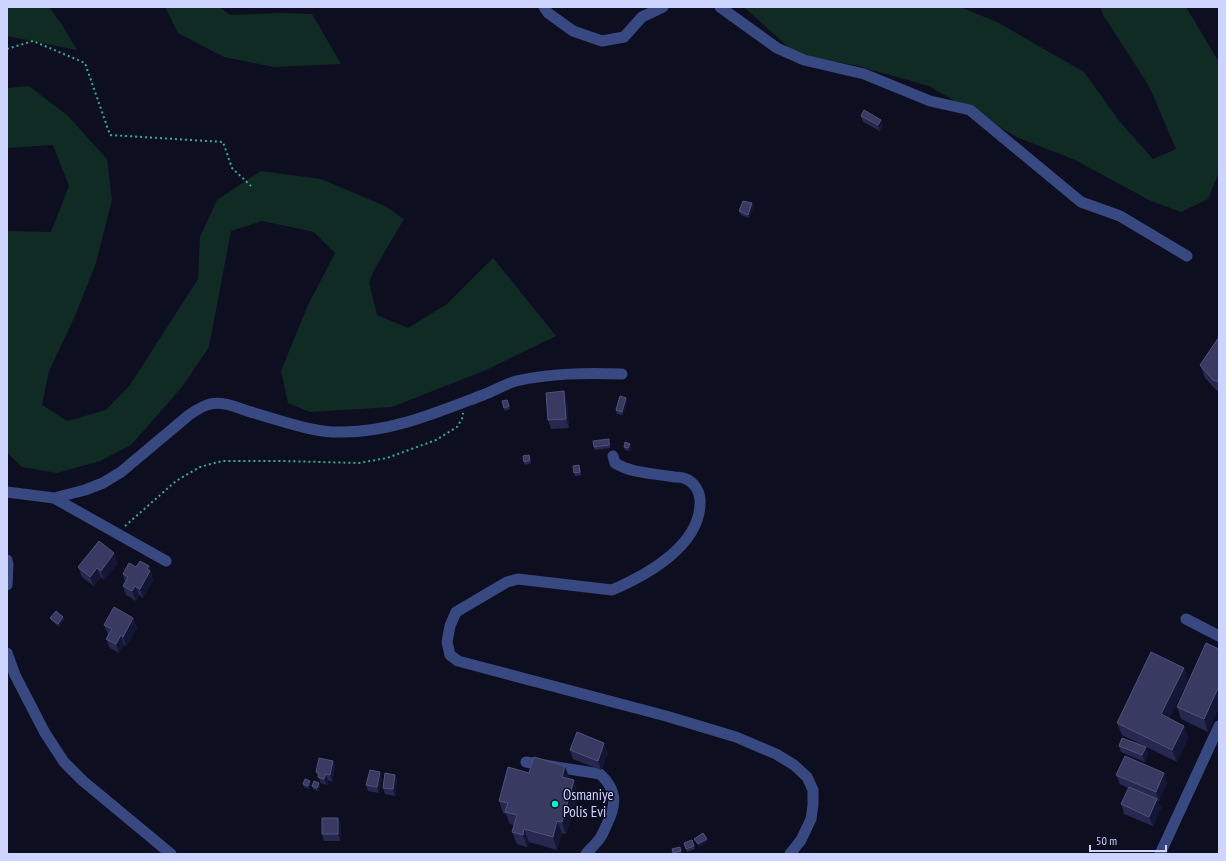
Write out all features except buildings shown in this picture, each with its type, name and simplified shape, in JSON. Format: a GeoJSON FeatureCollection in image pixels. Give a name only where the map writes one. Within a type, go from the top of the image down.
{"type":"FeatureCollection","features":[{"type":"Feature","properties":{"kind":"street"},"geometry":{"type":"LineString","coordinates":[[544,7],[548,13],[573,31],[602,41],[624,37],[642,17],[663,7]]}},
{"type":"Feature","properties":{"kind":"street"},"geometry":{"type":"LineString","coordinates":[[720,7],[777,48],[804,60],[864,74],[930,101],[970,110],[1081,202],[1120,216],[1187,256]]}},
{"type":"Feature","properties":{"kind":"street"},"geometry":{"type":"LineString","coordinates":[[7,492],[54,498],[86,490],[103,483],[121,472],[188,415],[210,404],[224,404],[295,425],[342,432],[365,431],[394,426],[464,402],[514,381],[541,376],[576,373],[622,374]]}},
{"type":"Feature","properties":{"kind":"street"},"geometry":{"type":"LineString","coordinates":[[613,456],[615,463],[625,469],[687,479],[695,486],[700,497],[701,511],[694,529],[685,542],[663,562],[624,585],[612,590],[518,579],[507,582],[456,612],[450,626],[447,642],[450,655],[458,661],[666,716],[736,737],[776,754],[794,765],[807,776],[813,790],[811,819],[801,840],[790,854]]}},
{"type":"Feature","properties":{"kind":"street"},"geometry":{"type":"LineString","coordinates":[[54,498],[166,561]]}},
{"type":"Feature","properties":{"kind":"street"},"geometry":{"type":"LineString","coordinates":[[7,560],[7,586]]}},
{"type":"Feature","properties":{"kind":"street"},"geometry":{"type":"LineString","coordinates":[[1186,619],[1219,636]]}},
{"type":"Feature","properties":{"kind":"street"},"geometry":{"type":"LineString","coordinates":[[7,653],[15,675],[45,733],[64,762],[83,781],[171,854]]}},
{"type":"Feature","properties":{"kind":"street"},"geometry":{"type":"LineString","coordinates":[[1160,854],[1219,726]]}},
{"type":"Feature","properties":{"kind":"street"},"geometry":{"type":"LineString","coordinates":[[526,762],[600,774],[607,781],[612,789],[614,802],[611,815],[601,838],[586,854]]}},
{"type":"Feature","properties":{"kind":"path"},"geometry":{"type":"LineString","coordinates":[[7,49],[32,41],[85,63],[110,136],[224,142],[232,168],[251,186]]}},
{"type":"Feature","properties":{"kind":"path"},"geometry":{"type":"LineString","coordinates":[[117,533],[176,480],[200,467],[222,461],[359,463],[386,458],[436,440],[457,426],[462,419],[464,402]]}},
{"type":"Feature","properties":{"kind":"green space"},"geometry":{"type":"Polygon","coordinates":[[[7,7],[49,7],[77,50],[7,36],[7,7]]]}},
{"type":"Feature","properties":{"kind":"green space"},"geometry":{"type":"Polygon","coordinates":[[[165,7],[219,7],[230,15],[281,13],[312,14],[341,64],[274,67],[224,57],[178,33],[165,7]]]}},
{"type":"Feature","properties":{"kind":"green space"},"geometry":{"type":"Polygon","coordinates":[[[744,7],[960,7],[997,22],[1084,72],[1120,122],[1153,159],[1176,149],[1149,86],[1103,15],[1100,7],[1186,7],[1219,62],[1219,172],[1208,199],[1181,212],[1149,200],[1075,160],[1019,138],[929,86],[858,66],[796,54],[744,7]]]}},
{"type":"Feature","properties":{"kind":"green space"},"geometry":{"type":"Polygon","coordinates":[[[29,86],[68,116],[107,159],[112,200],[96,263],[75,316],[49,371],[42,405],[67,421],[106,410],[130,385],[198,279],[200,237],[217,200],[261,171],[321,179],[385,206],[404,219],[374,270],[369,282],[377,315],[408,328],[447,304],[493,258],[556,336],[486,370],[392,407],[310,412],[288,403],[281,371],[308,305],[335,253],[314,232],[262,221],[231,231],[209,347],[182,387],[131,445],[100,461],[57,473],[22,467],[7,453],[7,231],[51,232],[69,186],[53,145],[7,148],[7,88],[29,86]]]}},
{"type":"Feature","properties":{"kind":"place","name":"Osmaniye Polis Evi"},"geometry":{"type":"Point","coordinates":[555,804]}}]}
